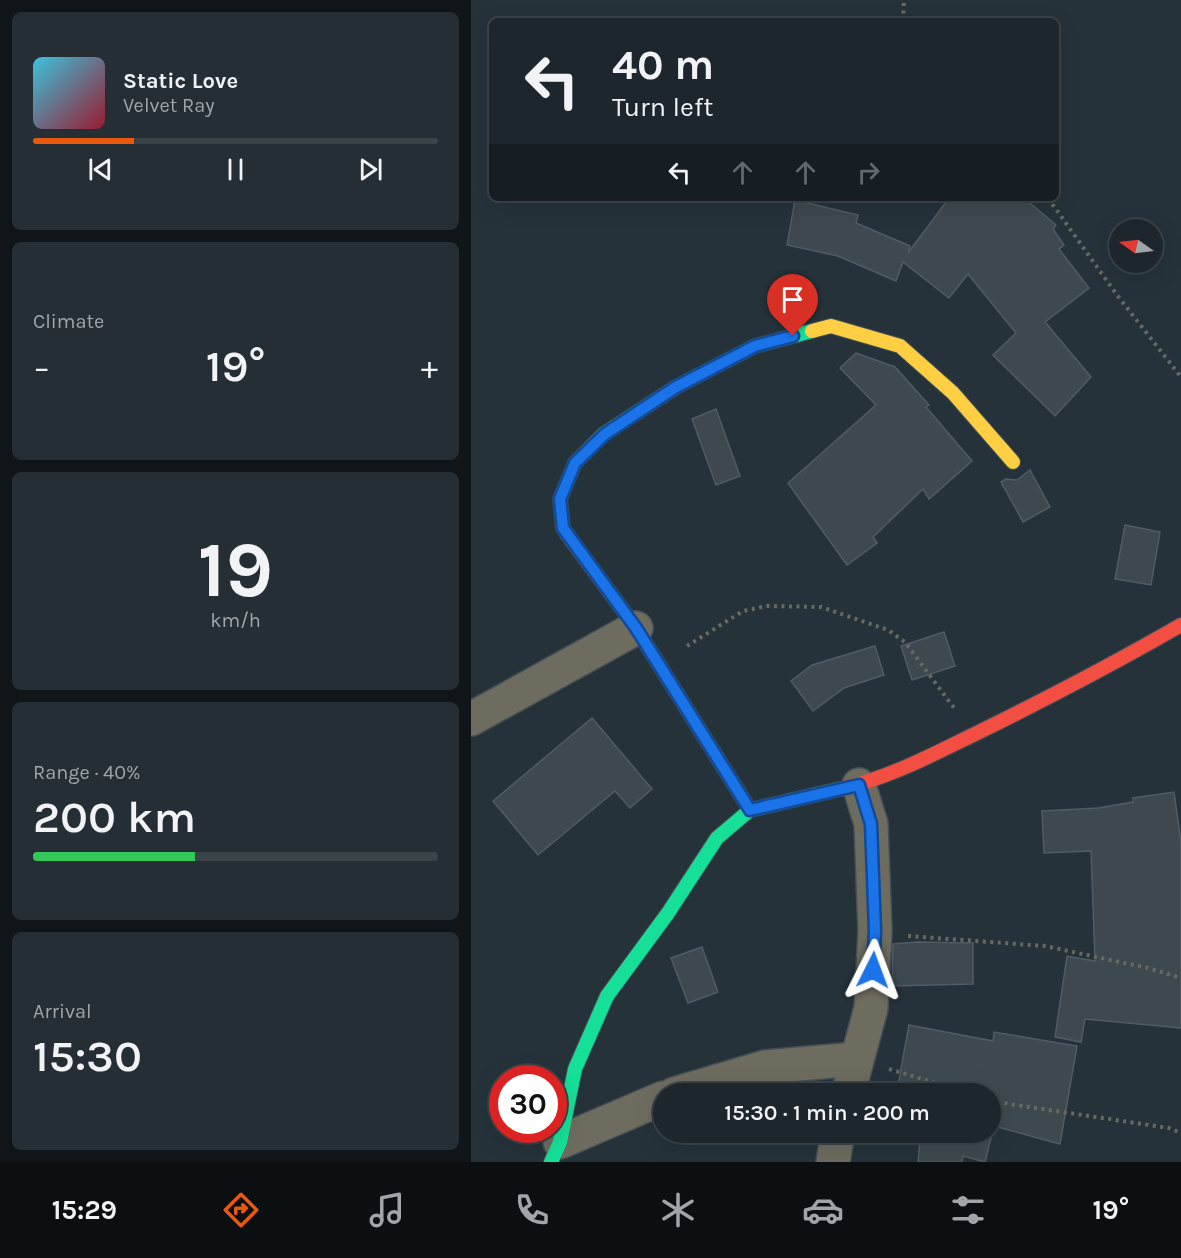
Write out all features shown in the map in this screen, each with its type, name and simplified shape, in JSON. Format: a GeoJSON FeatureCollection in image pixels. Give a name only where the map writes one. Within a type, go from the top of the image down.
{"type":"FeatureCollection","features":[{"type":"Feature","properties":{"kind":"street"},"geometry":{"type":"LineString","coordinates":[[750,810],[636,628],[563,528],[560,499],[575,463],[605,434],[676,387],[755,346],[831,326],[900,346],[953,393],[1013,462]]}},
{"type":"Feature","properties":{"kind":"street"},"geometry":{"type":"LineString","coordinates":[[555,1152],[575,1069],[607,996],[668,913],[717,838],[750,810],[859,785],[913,764],[1086,680],[1181,625]]}},
{"type":"Feature","properties":{"kind":"street"},"geometry":{"type":"LineString","coordinates":[[471,719],[636,628]]}},
{"type":"Feature","properties":{"kind":"street"},"geometry":{"type":"LineString","coordinates":[[851,1083],[871,1008],[875,931],[871,824],[859,785]]}},
{"type":"Feature","properties":{"kind":"street"},"geometry":{"type":"LineString","coordinates":[[711,1083],[765,1067],[856,1059]]}},
{"type":"Feature","properties":{"kind":"street"},"geometry":{"type":"LineString","coordinates":[[555,1152],[653,1103]]}},
{"type":"Feature","properties":{"kind":"street"},"geometry":{"type":"LineString","coordinates":[[833,1162],[836,1143]]}},
{"type":"Feature","properties":{"kind":"path"},"geometry":{"type":"LineString","coordinates":[[903,18],[905,0]]}},
{"type":"Feature","properties":{"kind":"path"},"geometry":{"type":"LineString","coordinates":[[1050,201],[1116,295],[1181,377]]}},
{"type":"Feature","properties":{"kind":"path"},"geometry":{"type":"LineString","coordinates":[[661,668],[695,640],[744,611],[767,606],[821,608],[888,630],[905,642],[974,733]]}},
{"type":"Feature","properties":{"kind":"path"},"geometry":{"type":"LineString","coordinates":[[875,931],[906,936],[1045,946],[1148,968],[1181,978]]}},
{"type":"Feature","properties":{"kind":"path"},"geometry":{"type":"LineString","coordinates":[[856,1059],[936,1083]]}},
{"type":"Feature","properties":{"kind":"path"},"geometry":{"type":"LineString","coordinates":[[1001,1102],[1169,1128],[1181,1133]]}},
{"type":"Feature","properties":{"kind":"building"},"geometry":{"type":"Polygon","coordinates":[[[795,201],[858,215],[856,223],[910,246],[908,253],[947,201],[1028,201],[1056,225],[1053,229],[1064,245],[1059,249],[1089,288],[1045,322],[1091,377],[1055,416],[993,355],[1016,333],[968,274],[949,298],[903,262],[896,281],[838,256],[787,245],[795,201]]]}},
{"type":"Feature","properties":{"kind":"building"},"geometry":{"type":"Polygon","coordinates":[[[856,353],[895,367],[929,405],[926,407],[972,461],[929,499],[923,489],[873,537],[877,543],[847,565],[788,483],[876,405],[840,368],[856,353]]]}},
{"type":"Feature","properties":{"kind":"building"},"geometry":{"type":"Polygon","coordinates":[[[716,409],[740,476],[716,485],[692,419],[716,409]]]}},
{"type":"Feature","properties":{"kind":"building"},"geometry":{"type":"Polygon","coordinates":[[[1030,470],[1050,507],[1023,522],[1001,482],[1006,479],[1017,480],[1030,470]]]}},
{"type":"Feature","properties":{"kind":"building"},"geometry":{"type":"Polygon","coordinates":[[[1125,525],[1160,532],[1151,585],[1115,579],[1125,525]]]}},
{"type":"Feature","properties":{"kind":"building"},"geometry":{"type":"Polygon","coordinates":[[[944,632],[955,666],[912,680],[901,646],[944,632]]]}},
{"type":"Feature","properties":{"kind":"building"},"geometry":{"type":"Polygon","coordinates":[[[875,646],[884,675],[844,688],[813,711],[791,681],[812,665],[875,646]]]}},
{"type":"Feature","properties":{"kind":"building"},"geometry":{"type":"Polygon","coordinates":[[[592,718],[652,789],[630,808],[615,791],[538,855],[493,801],[592,718]]]}},
{"type":"Feature","properties":{"kind":"building"},"geometry":{"type":"Polygon","coordinates":[[[1174,792],[1181,842],[1181,1028],[1085,1019],[1081,1042],[1055,1037],[1067,956],[1095,961],[1091,851],[1044,853],[1042,811],[1098,808],[1133,802],[1133,798],[1174,792]]]}},
{"type":"Feature","properties":{"kind":"building"},"geometry":{"type":"Polygon","coordinates":[[[973,943],[973,984],[892,986],[893,944],[973,943]]]}},
{"type":"Feature","properties":{"kind":"building"},"geometry":{"type":"Polygon","coordinates":[[[702,947],[718,992],[688,1003],[671,958],[702,947]]]}},
{"type":"Feature","properties":{"kind":"building"},"geometry":{"type":"Polygon","coordinates":[[[909,1025],[993,1041],[994,1032],[1077,1046],[1060,1144],[1001,1128],[1001,1083],[898,1083],[909,1025]]]}},
{"type":"Feature","properties":{"kind":"building"},"geometry":{"type":"Polygon","coordinates":[[[920,1143],[990,1143],[985,1162],[963,1156],[962,1162],[918,1162],[920,1143]]]}},
{"type":"Feature","properties":{"kind":"traffic: fast"},"geometry":{"type":"LineString","coordinates":[[567,534],[563,528],[560,499],[575,463],[604,434],[676,387],[755,346],[812,331]]}},
{"type":"Feature","properties":{"kind":"traffic: fast"},"geometry":{"type":"LineString","coordinates":[[551,1162],[560,1142],[575,1069],[607,996],[668,913],[717,838],[750,810],[840,789]]}},
{"type":"Feature","properties":{"kind":"traffic: slow"},"geometry":{"type":"LineString","coordinates":[[812,331],[831,326],[900,346],[953,393],[1013,462]]}},
{"type":"Feature","properties":{"kind":"traffic: jam"},"geometry":{"type":"LineString","coordinates":[[567,534],[636,628],[750,810]]}},
{"type":"Feature","properties":{"kind":"traffic: jam"},"geometry":{"type":"LineString","coordinates":[[840,789],[876,779],[945,749],[1081,680],[1181,625]]}},
{"type":"Feature","properties":{"kind":"route"},"geometry":{"type":"LineString","coordinates":[[793,336],[755,346],[676,387],[605,434],[575,463],[560,499],[563,528],[636,628],[750,810],[859,785],[871,824],[875,931],[873,970]]}}]}
